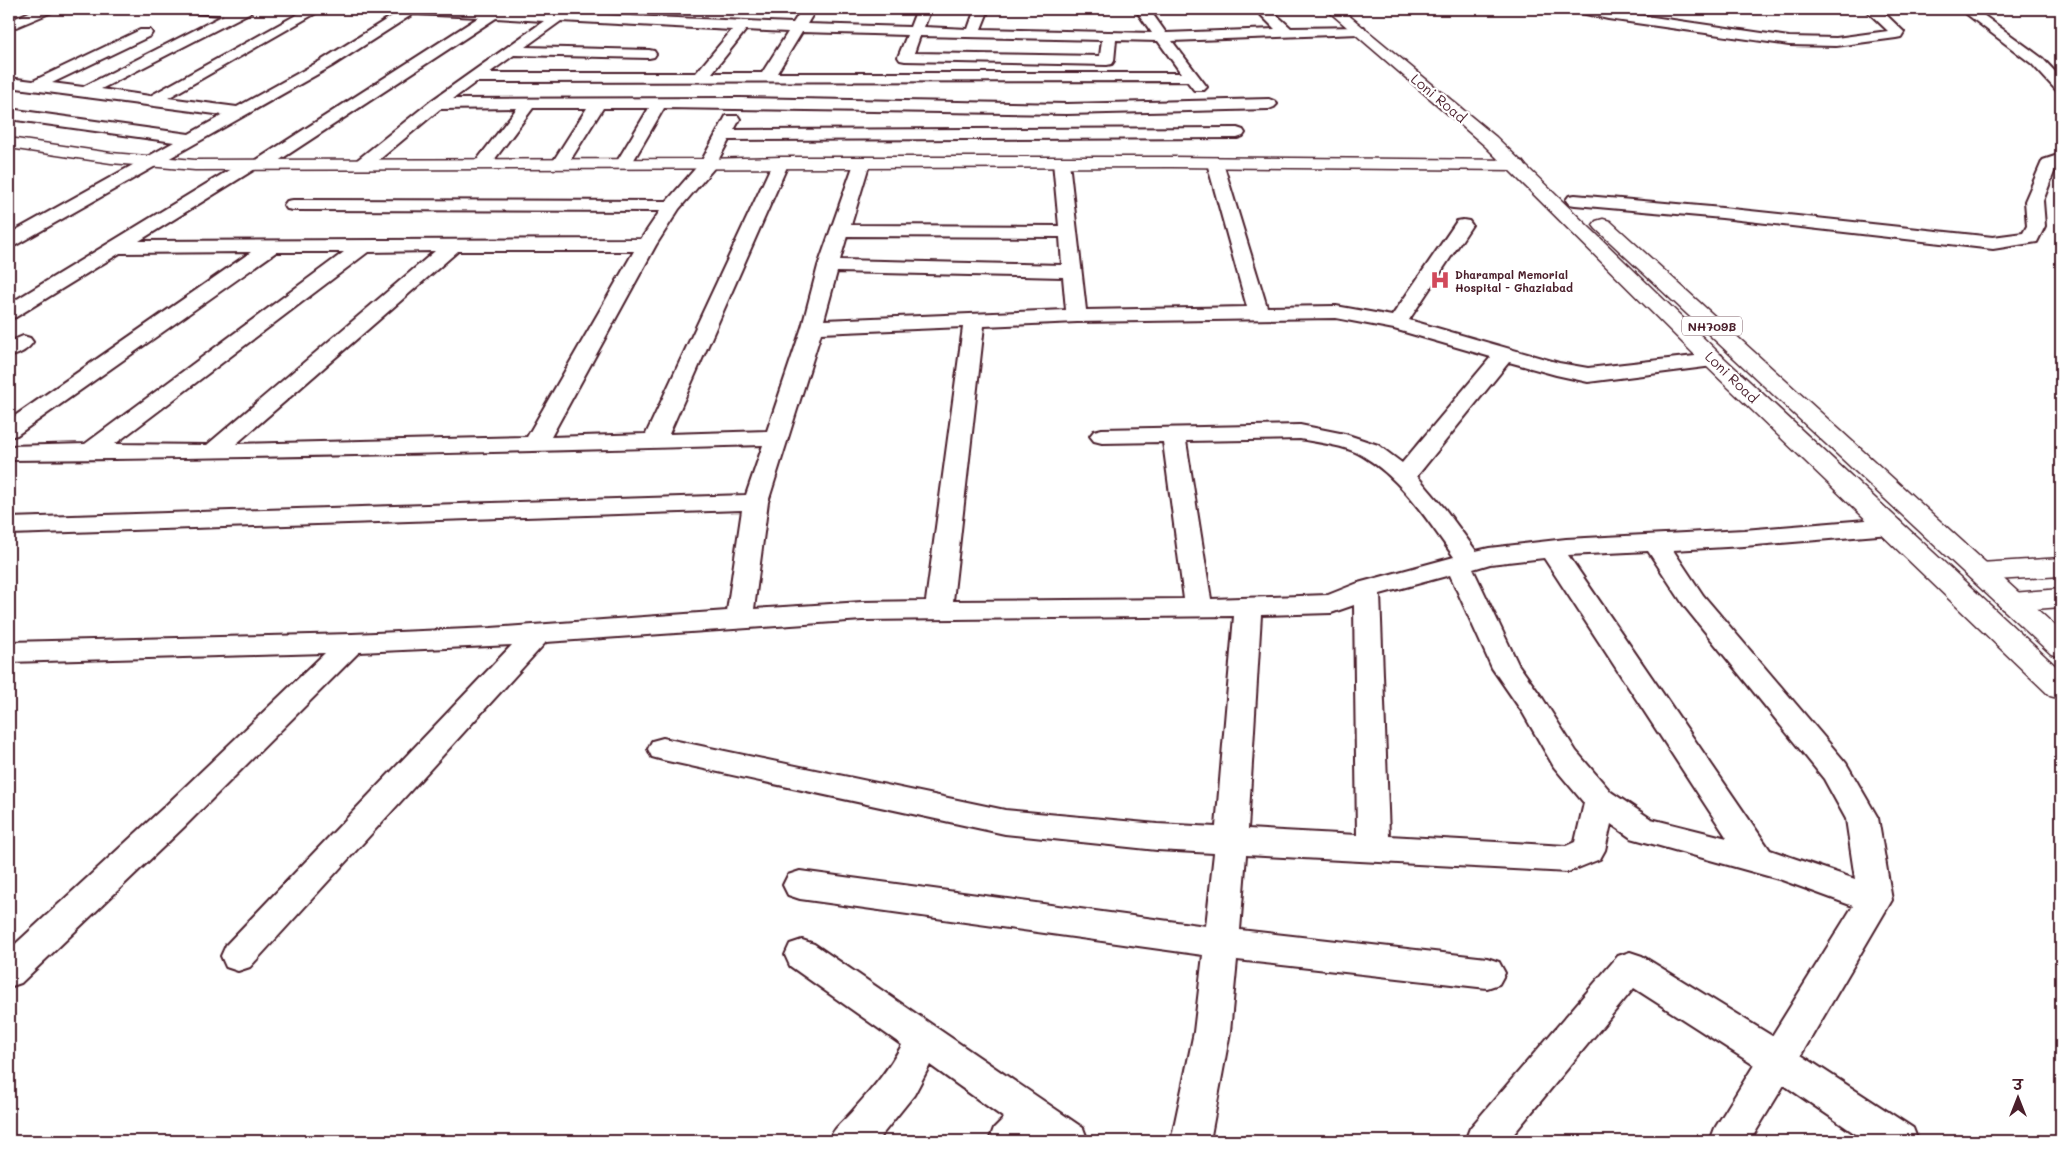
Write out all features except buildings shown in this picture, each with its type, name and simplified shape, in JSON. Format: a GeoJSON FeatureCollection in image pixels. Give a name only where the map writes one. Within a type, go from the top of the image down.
{"type":"FeatureCollection","features":[{"type":"Feature","properties":{"kind":"main road","name":"Loni Road"},"geometry":{"type":"LineString","coordinates":[[1333,9],[1516,165],[1713,360],[2061,688]]}},
{"type":"Feature","properties":{"kind":"main road","name":"Loni Road"},"geometry":{"type":"LineString","coordinates":[[1359,9],[1393,37],[1575,200],[2061,647]]}},
{"type":"Feature","properties":{"kind":"main road"},"geometry":{"type":"LineString","coordinates":[[9,143],[150,162],[255,165],[1061,162],[1516,165]]}},
{"type":"Feature","properties":{"kind":"main road"},"geometry":{"type":"LineString","coordinates":[[1980,572],[2061,567]]}},
{"type":"Feature","properties":{"kind":"main road"},"geometry":{"type":"LineString","coordinates":[[2012,602],[2061,598]]}},
{"type":"Feature","properties":{"kind":"street"},"geometry":{"type":"LineString","coordinates":[[9,26],[47,9]]}},
{"type":"Feature","properties":{"kind":"street"},"geometry":{"type":"LineString","coordinates":[[192,9],[243,10]]}},
{"type":"Feature","properties":{"kind":"street"},"geometry":{"type":"LineString","coordinates":[[152,101],[316,9]]}},
{"type":"Feature","properties":{"kind":"street"},"geometry":{"type":"LineString","coordinates":[[585,19],[597,9]]}},
{"type":"Feature","properties":{"kind":"street"},"geometry":{"type":"LineString","coordinates":[[717,24],[729,9]]}},
{"type":"Feature","properties":{"kind":"street"},"geometry":{"type":"LineString","coordinates":[[767,78],[809,9]]}},
{"type":"Feature","properties":{"kind":"street"},"geometry":{"type":"LineString","coordinates":[[924,9],[905,56],[1107,61],[1109,36]]}},
{"type":"Feature","properties":{"kind":"street"},"geometry":{"type":"LineString","coordinates":[[973,33],[982,9]]}},
{"type":"Feature","properties":{"kind":"street"},"geometry":{"type":"LineString","coordinates":[[1142,9],[1211,106]]}},
{"type":"Feature","properties":{"kind":"street"},"geometry":{"type":"LineString","coordinates":[[1262,9],[1287,32]]}},
{"type":"Feature","properties":{"kind":"street"},"geometry":{"type":"LineString","coordinates":[[1582,9],[1608,15],[1789,41],[1836,42],[1896,34],[1890,25],[1872,9]]}},
{"type":"Feature","properties":{"kind":"street"},"geometry":{"type":"LineString","coordinates":[[1967,9],[2030,55],[2058,82]]}},
{"type":"Feature","properties":{"kind":"street"},"geometry":{"type":"LineString","coordinates":[[85,92],[243,10]]}},
{"type":"Feature","properties":{"kind":"street"},"geometry":{"type":"LineString","coordinates":[[9,242],[327,63],[411,10],[486,12],[557,18],[742,26],[1109,36],[1162,37],[1359,30]]}},
{"type":"Feature","properties":{"kind":"street"},"geometry":{"type":"LineString","coordinates":[[9,313],[255,165],[486,12]]}},
{"type":"Feature","properties":{"kind":"street"},"geometry":{"type":"LineString","coordinates":[[850,29],[858,16]]}},
{"type":"Feature","properties":{"kind":"street"},"geometry":{"type":"LineString","coordinates":[[362,165],[436,104],[557,18]]}},
{"type":"Feature","properties":{"kind":"street"},"geometry":{"type":"LineString","coordinates":[[627,78],[676,23]]}},
{"type":"Feature","properties":{"kind":"street"},"geometry":{"type":"LineString","coordinates":[[700,78],[742,26]]}},
{"type":"Feature","properties":{"kind":"street"},"geometry":{"type":"LineString","coordinates":[[34,86],[145,33]]}},
{"type":"Feature","properties":{"kind":"street"},"geometry":{"type":"LineString","coordinates":[[510,51],[649,54]]}},
{"type":"Feature","properties":{"kind":"street"},"geometry":{"type":"LineString","coordinates":[[472,78],[1192,78]]}},
{"type":"Feature","properties":{"kind":"street"},"geometry":{"type":"LineString","coordinates":[[9,82],[239,112]]}},
{"type":"Feature","properties":{"kind":"street"},"geometry":{"type":"LineString","coordinates":[[560,163],[598,103]]}},
{"type":"Feature","properties":{"kind":"street"},"geometry":{"type":"LineString","coordinates":[[436,104],[740,103],[1067,109],[1269,104]]}},
{"type":"Feature","properties":{"kind":"street"},"geometry":{"type":"LineString","coordinates":[[535,444],[647,245],[672,206],[708,164],[740,103]]}},
{"type":"Feature","properties":{"kind":"street"},"geometry":{"type":"LineString","coordinates":[[624,163],[659,104]]}},
{"type":"Feature","properties":{"kind":"street"},"geometry":{"type":"LineString","coordinates":[[482,164],[528,105]]}},
{"type":"Feature","properties":{"kind":"street"},"geometry":{"type":"LineString","coordinates":[[9,114],[191,139]]}},
{"type":"Feature","properties":{"kind":"street"},"geometry":{"type":"LineString","coordinates":[[724,135],[1237,133]]}},
{"type":"Feature","properties":{"kind":"street"},"geometry":{"type":"LineString","coordinates":[[1575,200],[1722,213],[1993,244],[2030,238],[2036,226],[2034,201],[2048,164],[2061,159]]}},
{"type":"Feature","properties":{"kind":"street"},"geometry":{"type":"LineString","coordinates":[[654,441],[781,162]]}},
{"type":"Feature","properties":{"kind":"street"},"geometry":{"type":"LineString","coordinates":[[739,620],[756,502],[812,326],[828,266],[862,162]]}},
{"type":"Feature","properties":{"kind":"street"},"geometry":{"type":"LineString","coordinates":[[1061,162],[1077,316]]}},
{"type":"Feature","properties":{"kind":"street"},"geometry":{"type":"LineString","coordinates":[[1215,163],[1258,312]]}},
{"type":"Feature","properties":{"kind":"street"},"geometry":{"type":"LineString","coordinates":[[293,205],[672,206]]}},
{"type":"Feature","properties":{"kind":"street"},"geometry":{"type":"LineString","coordinates":[[1397,323],[1463,225]]}},
{"type":"Feature","properties":{"kind":"street"},"geometry":{"type":"LineString","coordinates":[[840,230],[1068,232]]}},
{"type":"Feature","properties":{"kind":"street"},"geometry":{"type":"LineString","coordinates":[[117,247],[647,245]]}},
{"type":"Feature","properties":{"kind":"street"},"geometry":{"type":"LineString","coordinates":[[9,430],[272,246]]}},
{"type":"Feature","properties":{"kind":"street"},"geometry":{"type":"LineString","coordinates":[[91,451],[364,246]]}},
{"type":"Feature","properties":{"kind":"street"},"geometry":{"type":"LineString","coordinates":[[213,452],[453,246]]}},
{"type":"Feature","properties":{"kind":"street"},"geometry":{"type":"LineString","coordinates":[[828,266],[1072,271]]}},
{"type":"Feature","properties":{"kind":"street"},"geometry":{"type":"LineString","coordinates":[[812,326],[974,322],[1077,316],[1181,316],[1258,312],[1336,312],[1397,323],[1556,369],[1588,375],[1713,360]]}},
{"type":"Feature","properties":{"kind":"street"},"geometry":{"type":"LineString","coordinates":[[938,611],[974,322]]}},
{"type":"Feature","properties":{"kind":"street"},"geometry":{"type":"LineString","coordinates":[[1404,476],[1505,354]]}},
{"type":"Feature","properties":{"kind":"street"},"geometry":{"type":"LineString","coordinates":[[1102,436],[1300,432],[1337,439],[1370,450],[1404,476],[1436,514],[1464,563],[1506,668],[1533,706],[1565,759],[1600,801],[1642,829],[1758,860],[1875,900]]}},
{"type":"Feature","properties":{"kind":"street"},"geometry":{"type":"LineString","coordinates":[[1173,434],[1199,608]]}},
{"type":"Feature","properties":{"kind":"street"},"geometry":{"type":"LineString","coordinates":[[9,453],[91,451],[213,452],[776,438]]}},
{"type":"Feature","properties":{"kind":"street"},"geometry":{"type":"LineString","coordinates":[[9,526],[756,502]]}},
{"type":"Feature","properties":{"kind":"street"},"geometry":{"type":"LineString","coordinates":[[9,652],[352,643],[538,634],[862,611],[1199,608],[1331,604],[1367,589],[1489,556],[1551,549],[1890,526]]}},
{"type":"Feature","properties":{"kind":"street"},"geometry":{"type":"LineString","coordinates":[[1655,542],[1694,601],[1835,770],[1862,818],[1875,900],[1729,1141]]}},
{"type":"Feature","properties":{"kind":"street"},"geometry":{"type":"LineString","coordinates":[[1551,549],[1758,860]]}},
{"type":"Feature","properties":{"kind":"street"},"geometry":{"type":"LineString","coordinates":[[1367,589],[1373,850]]}},
{"type":"Feature","properties":{"kind":"street"},"geometry":{"type":"LineString","coordinates":[[1190,1141],[1212,1032],[1231,842],[1248,607]]}},
{"type":"Feature","properties":{"kind":"street"},"geometry":{"type":"LineString","coordinates":[[238,956],[538,634]]}},
{"type":"Feature","properties":{"kind":"street"},"geometry":{"type":"LineString","coordinates":[[9,972],[173,818],[352,643]]}},
{"type":"Feature","properties":{"kind":"street"},"geometry":{"type":"LineString","coordinates":[[663,749],[1005,822],[1157,837],[1373,850],[1568,860],[1589,850],[1600,801]]}},
{"type":"Feature","properties":{"kind":"street"},"geometry":{"type":"LineString","coordinates":[[800,885],[1221,943],[1487,973]]}},
{"type":"Feature","properties":{"kind":"street"},"geometry":{"type":"LineString","coordinates":[[802,955],[924,1040],[1020,1128],[1069,1141]]}},
{"type":"Feature","properties":{"kind":"street"},"geometry":{"type":"LineString","coordinates":[[1484,1141],[1630,967],[1779,1061],[1899,1141]]}},
{"type":"Feature","properties":{"kind":"street"},"geometry":{"type":"LineString","coordinates":[[848,1141],[859,1133],[902,1083],[924,1040]]}},
{"type":"Feature","properties":{"kind":"place","name":"Dharampal Memorial Hospital - Ghaziabad"},"geometry":{"type":"Point","coordinates":[1440,280]}}]}
